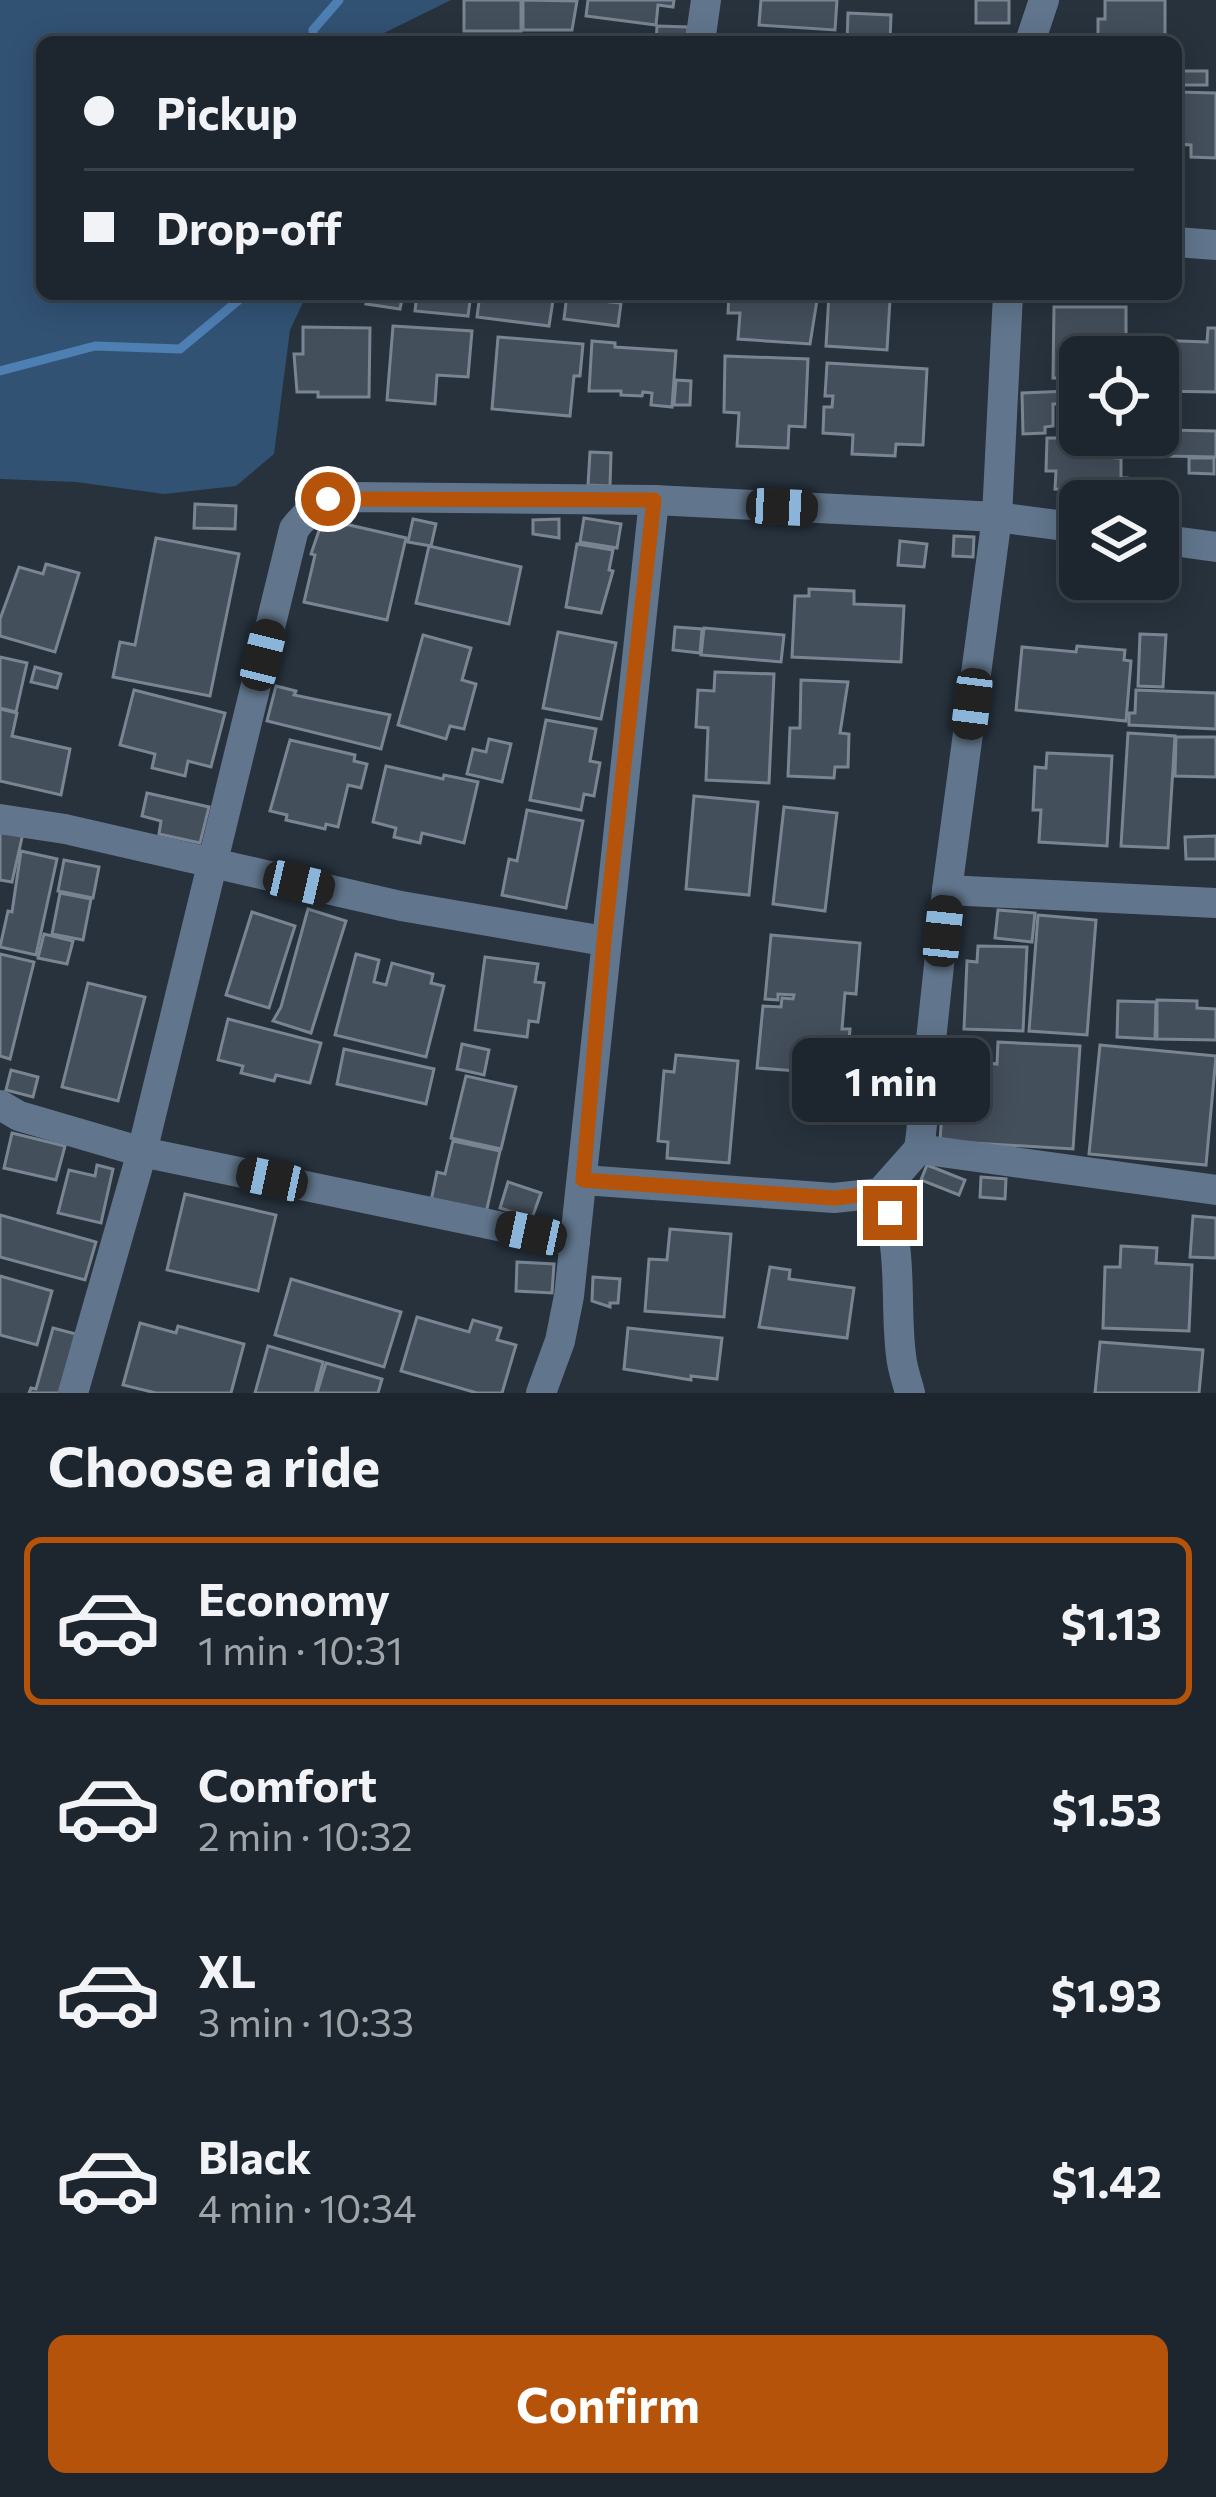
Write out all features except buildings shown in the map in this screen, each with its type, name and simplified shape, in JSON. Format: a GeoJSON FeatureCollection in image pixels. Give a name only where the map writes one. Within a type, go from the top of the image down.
{"type":"FeatureCollection","features":[{"type":"Feature","properties":{"kind":"street"},"geometry":{"type":"LineString","coordinates":[[701,36],[706,0]]}},
{"type":"Feature","properties":{"kind":"street"},"geometry":{"type":"LineString","coordinates":[[1032,36],[1044,0]]}},
{"type":"Feature","properties":{"kind":"street"},"geometry":{"type":"LineString","coordinates":[[1182,242],[1216,244]]}},
{"type":"Feature","properties":{"kind":"street"},"geometry":{"type":"LineString","coordinates":[[583,1180],[834,1198],[880,1193],[919,1149],[947,890],[997,517],[1008,300]]}},
{"type":"Feature","properties":{"kind":"street"},"geometry":{"type":"LineString","coordinates":[[73,1393],[142,1152],[295,529],[310,509],[328,499],[351,497],[654,500],[997,517],[1059,525]]}},
{"type":"Feature","properties":{"kind":"street"},"geometry":{"type":"LineString","coordinates":[[541,1393],[560,1341],[583,1180],[604,941],[654,500]]}},
{"type":"Feature","properties":{"kind":"street"},"geometry":{"type":"LineString","coordinates":[[1179,542],[1216,547]]}},
{"type":"Feature","properties":{"kind":"street"},"geometry":{"type":"LineString","coordinates":[[0,819],[401,906],[604,941]]}},
{"type":"Feature","properties":{"kind":"street"},"geometry":{"type":"LineString","coordinates":[[947,890],[1216,903]]}},
{"type":"Feature","properties":{"kind":"street"},"geometry":{"type":"LineString","coordinates":[[0,1105],[19,1116],[142,1152],[574,1242]]}},
{"type":"Feature","properties":{"kind":"street"},"geometry":{"type":"LineString","coordinates":[[919,1149],[1216,1190]]}},
{"type":"Feature","properties":{"kind":"street"},"geometry":{"type":"LineString","coordinates":[[880,1193],[897,1246],[901,1358],[910,1393]]}},
{"type":"Feature","properties":{"kind":"shaded area"},"geometry":{"type":"Polygon","coordinates":[[[0,0],[451,0],[380,36],[36,36],[36,300],[304,300],[290,330],[274,454],[236,486],[164,494],[76,482],[0,479],[0,0]]]}},
{"type":"Feature","properties":{"kind":"waterway"},"geometry":{"type":"LineString","coordinates":[[314,36],[313,30],[339,0]]}},
{"type":"Feature","properties":{"kind":"waterway"},"geometry":{"type":"LineString","coordinates":[[0,371],[95,346],[180,349],[239,300]]}},
{"type":"Feature","properties":{"kind":"route"},"geometry":{"type":"LineString","coordinates":[[328,499],[654,500],[604,941],[583,1180],[834,1198],[880,1193],[890,1213]]}}]}
